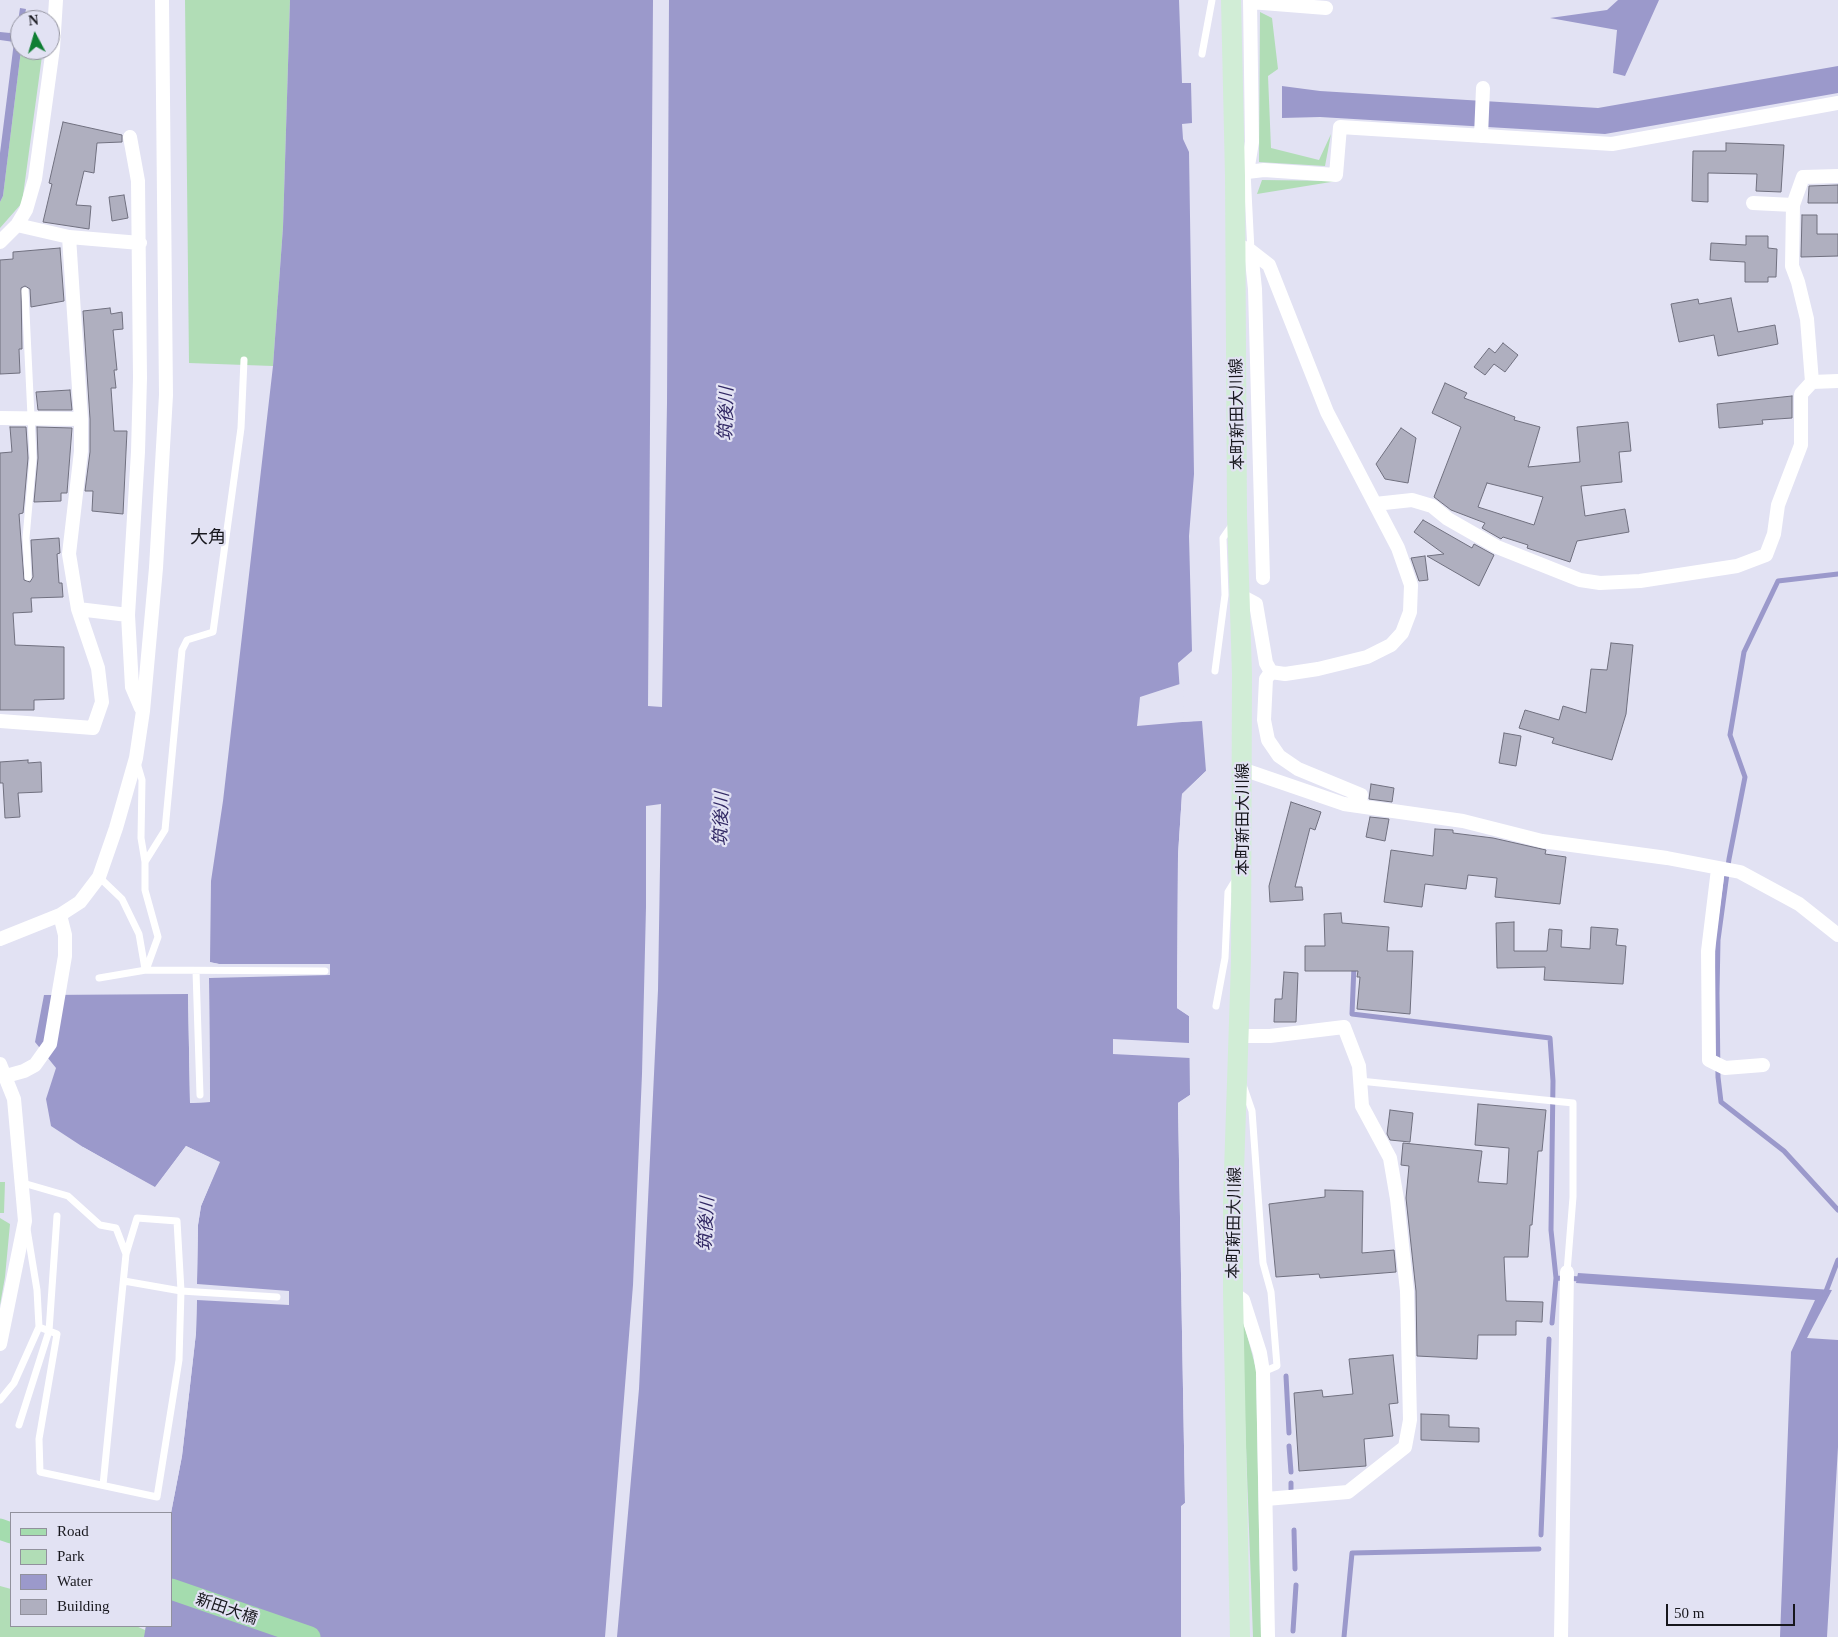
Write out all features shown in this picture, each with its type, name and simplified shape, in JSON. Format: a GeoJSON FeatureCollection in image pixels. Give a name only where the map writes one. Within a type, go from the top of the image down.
{"type":"FeatureCollection","features":[{"type":"Feature","properties":{"kind":"main road","name":"本町新田大川線"},"geometry":{"type":"LineString","coordinates":[[1240,1637],[1232,1293],[1242,870],[1241,596],[1237,516],[1243,247],[1241,174],[1244,1]]}},
{"type":"Feature","properties":{"kind":"main road","name":"新田大橋"},"geometry":{"type":"LineString","coordinates":[[172,1589],[310,1637]]}},
{"type":"Feature","properties":{"kind":"street"},"geometry":{"type":"LineString","coordinates":[[0,242],[17,225],[26,210],[35,178],[53,48],[56,0]]}},
{"type":"Feature","properties":{"kind":"street"},"geometry":{"type":"LineString","coordinates":[[0,940],[60,915],[80,902],[99,877],[116,828],[136,758],[143,711],[156,568],[166,395],[162,0]]}},
{"type":"Feature","properties":{"kind":"street"},"geometry":{"type":"LineString","coordinates":[[1244,1],[1326,8]]}},
{"type":"Feature","properties":{"kind":"street"},"geometry":{"type":"LineString","coordinates":[[1481,136],[1483,88]]}},
{"type":"Feature","properties":{"kind":"street"},"geometry":{"type":"LineString","coordinates":[[1241,174],[1264,170],[1336,175],[1340,127],[1612,144],[1838,103]]}},
{"type":"Feature","properties":{"kind":"street"},"geometry":{"type":"LineString","coordinates":[[130,137],[138,181],[140,243],[138,452],[128,614],[132,687],[143,711]]}},
{"type":"Feature","properties":{"kind":"street"},"geometry":{"type":"LineString","coordinates":[[1812,382],[1807,319],[1792,266],[1793,205],[1803,177],[1838,176]]}},
{"type":"Feature","properties":{"kind":"street"},"geometry":{"type":"LineString","coordinates":[[1753,203],[1793,205]]}},
{"type":"Feature","properties":{"kind":"street"},"geometry":{"type":"LineString","coordinates":[[17,225],[70,237],[140,243]]}},
{"type":"Feature","properties":{"kind":"street"},"geometry":{"type":"LineString","coordinates":[[0,721],[93,728],[102,702],[98,668],[78,609],[69,554],[81,451],[81,419],[70,237]]}},
{"type":"Feature","properties":{"kind":"street"},"geometry":{"type":"LineString","coordinates":[[1243,247],[1269,265],[1327,412],[1398,548],[1411,585],[1410,612],[1402,633],[1390,645],[1367,656],[1318,669],[1285,674],[1271,672]]}},
{"type":"Feature","properties":{"kind":"street"},"geometry":{"type":"LineString","coordinates":[[1243,247],[1255,289],[1262,578]]}},
{"type":"Feature","properties":{"kind":"street"},"geometry":{"type":"LineString","coordinates":[[1375,504],[1412,500],[1432,506],[1448,518],[1497,547],[1580,580],[1600,583],[1640,582],[1737,566],[1766,555],[1774,534],[1778,505],[1801,445],[1801,394],[1812,382],[1838,381]]}},
{"type":"Feature","properties":{"kind":"street"},"geometry":{"type":"LineString","coordinates":[[0,418],[81,419]]}},
{"type":"Feature","properties":{"kind":"street"},"geometry":{"type":"LineString","coordinates":[[1241,596],[1256,604],[1266,663],[1271,672]]}},
{"type":"Feature","properties":{"kind":"street"},"geometry":{"type":"LineString","coordinates":[[78,609],[128,614]]}},
{"type":"Feature","properties":{"kind":"street"},"geometry":{"type":"LineString","coordinates":[[1271,672],[1266,679],[1264,720],[1268,740],[1279,756],[1298,769],[1360,795],[1360,806]]}},
{"type":"Feature","properties":{"kind":"street"},"geometry":{"type":"LineString","coordinates":[[1242,769],[1344,804],[1463,820],[1542,841],[1668,858],[1740,872],[1799,904],[1838,935]]}},
{"type":"Feature","properties":{"kind":"street"},"geometry":{"type":"LineString","coordinates":[[1725,870],[1708,951],[1709,1060],[1718,1064],[1762,1065]]}},
{"type":"Feature","properties":{"kind":"street"},"geometry":{"type":"LineString","coordinates":[[0,1344],[26,1221],[14,1099],[3,1070],[24,1071],[41,1058],[50,1044],[65,956],[65,935],[60,915]]}},
{"type":"Feature","properties":{"kind":"street"},"geometry":{"type":"LineString","coordinates":[[1238,1036],[1270,1036],[1344,1027],[1359,1066],[1362,1106],[1390,1158],[1405,1260],[1410,1420],[1405,1447],[1348,1492],[1266,1499]]}},
{"type":"Feature","properties":{"kind":"street"},"geometry":{"type":"LineString","coordinates":[[1561,1637],[1567,1272]]}},
{"type":"Feature","properties":{"kind":"street"},"geometry":{"type":"LineString","coordinates":[[1232,1293],[1243,1300],[1260,1353],[1263,1372],[1268,1637]]}},
{"type":"Feature","properties":{"kind":"lane"},"geometry":{"type":"LineString","coordinates":[[1202,54],[1212,0]]}},
{"type":"Feature","properties":{"kind":"lane"},"geometry":{"type":"LineString","coordinates":[[25,291],[33,458],[26,538],[28,577]]}},
{"type":"Feature","properties":{"kind":"lane"},"geometry":{"type":"LineString","coordinates":[[145,862],[165,830],[182,650],[187,640],[213,632],[240,428],[244,360]]}},
{"type":"Feature","properties":{"kind":"lane"},"geometry":{"type":"LineString","coordinates":[[1215,671],[1224,595],[1223,538],[1237,516]]}},
{"type":"Feature","properties":{"kind":"lane"},"geometry":{"type":"LineString","coordinates":[[136,758],[142,780],[141,838],[145,862],[145,890],[158,936],[146,970]]}},
{"type":"Feature","properties":{"kind":"lane"},"geometry":{"type":"LineString","coordinates":[[1216,1006],[1224,958],[1228,892],[1242,870]]}},
{"type":"Feature","properties":{"kind":"lane"},"geometry":{"type":"LineString","coordinates":[[99,877],[122,899],[139,934],[146,970]]}},
{"type":"Feature","properties":{"kind":"lane"},"geometry":{"type":"LineString","coordinates":[[99,978],[146,970],[325,970]]}},
{"type":"Feature","properties":{"kind":"lane"},"geometry":{"type":"LineString","coordinates":[[196,971],[200,1095]]}},
{"type":"Feature","properties":{"kind":"lane"},"geometry":{"type":"LineString","coordinates":[[1360,1081],[1573,1103],[1573,1197],[1567,1272]]}},
{"type":"Feature","properties":{"kind":"lane"},"geometry":{"type":"LineString","coordinates":[[1237,1084],[1245,1086],[1252,1111],[1263,1263],[1271,1292],[1277,1366],[1263,1372]]}},
{"type":"Feature","properties":{"kind":"lane"},"geometry":{"type":"LineString","coordinates":[[23,1183],[68,1196],[100,1225],[116,1228],[126,1254]]}},
{"type":"Feature","properties":{"kind":"lane"},"geometry":{"type":"LineString","coordinates":[[19,1425],[49,1331],[57,1216]]}},
{"type":"Feature","properties":{"kind":"lane"},"geometry":{"type":"LineString","coordinates":[[39,1327],[57,1334],[39,1439],[40,1472],[157,1497],[179,1360],[182,1291],[176,1221],[137,1218],[126,1254],[103,1485]]}},
{"type":"Feature","properties":{"kind":"lane"},"geometry":{"type":"LineString","coordinates":[[0,1400],[14,1383],[39,1327],[38,1290],[26,1221]]}},
{"type":"Feature","properties":{"kind":"lane"},"geometry":{"type":"LineString","coordinates":[[124,1281],[182,1291],[277,1297]]}},
{"type":"Feature","properties":{"kind":"green space"},"geometry":{"type":"Polygon","coordinates":[[[185,0],[290,0],[283,227],[273,366],[189,363],[185,0]]]}},
{"type":"Feature","properties":{"kind":"green space"},"geometry":{"type":"Polygon","coordinates":[[[1260,12],[1272,18],[1278,69],[1268,76],[1271,148],[1319,160],[1331,134],[1325,166],[1259,162],[1260,12]]]}},
{"type":"Feature","properties":{"kind":"green space"},"geometry":{"type":"Polygon","coordinates":[[[20,60],[41,60],[22,203],[0,228],[0,202],[3,196],[20,60]]]}},
{"type":"Feature","properties":{"kind":"green space"},"geometry":{"type":"Polygon","coordinates":[[[1262,180],[1337,181],[1257,194],[1262,180]]]}},
{"type":"Feature","properties":{"kind":"green space"},"geometry":{"type":"Polygon","coordinates":[[[0,1182],[5,1182],[4,1213],[0,1213],[0,1182]]]}},
{"type":"Feature","properties":{"kind":"green space"},"geometry":{"type":"Polygon","coordinates":[[[0,1218],[10,1224],[5,1277],[0,1305],[0,1218]]]}},
{"type":"Feature","properties":{"kind":"green space"},"geometry":{"type":"Polygon","coordinates":[[[1241,1312],[1256,1369],[1261,1637],[1253,1637],[1241,1312]]]}},
{"type":"Feature","properties":{"kind":"green space"},"geometry":{"type":"Polygon","coordinates":[[[0,1586],[10,1589],[10,1627],[138,1627],[145,1630],[148,1627],[164,1637],[0,1637],[0,1586]]]}},
{"type":"Feature","properties":{"kind":"water","name":"筑後川"},"geometry":{"type":"Polygon","coordinates":[[[290,0],[1179,0],[1182,83],[1191,83],[1192,123],[1182,124],[1183,139],[1189,152],[1194,474],[1189,536],[1192,651],[1178,663],[1182,722],[1202,721],[1206,771],[1182,794],[1178,855],[1177,1008],[1189,1016],[1190,1095],[1178,1103],[1185,1503],[1181,1507],[1181,1637],[144,1637],[146,1627],[172,1627],[171,1512],[182,1456],[196,1333],[198,1225],[201,1206],[219,1162],[186,1146],[155,1188],[83,1147],[51,1126],[46,1099],[56,1068],[35,1042],[44,995],[188,994],[190,1103],[210,1102],[209,978],[219,976],[219,964],[210,962],[211,881],[223,801],[273,366],[283,227],[290,0]]]}},
{"type":"Feature","properties":{"kind":"water"},"geometry":{"type":"Polygon","coordinates":[[[1618,0],[1659,0],[1625,76],[1613,73],[1617,30],[1550,18],[1607,10],[1618,0]]]}},
{"type":"Feature","properties":{"kind":"water"},"geometry":{"type":"Polygon","coordinates":[[[0,32],[10,33],[10,41],[0,40],[0,32]]]}},
{"type":"Feature","properties":{"kind":"water"},"geometry":{"type":"Polygon","coordinates":[[[12,60],[20,60],[3,196],[0,202],[0,153],[12,60]]]}},
{"type":"Feature","properties":{"kind":"water"},"geometry":{"type":"Polygon","coordinates":[[[1838,66],[1838,93],[1605,134],[1320,117],[1282,118],[1282,86],[1320,91],[1598,108],[1838,66]]]}},
{"type":"Feature","properties":{"kind":"water"},"geometry":{"type":"Polygon","coordinates":[[[1578,1273],[1832,1290],[1807,1338],[1838,1340],[1838,1447],[1827,1637],[1780,1637],[1791,1352],[1815,1300],[1576,1283],[1578,1273]]]}},
{"type":"Feature","properties":{"kind":"pier"},"geometry":{"type":"Polygon","coordinates":[[[653,0],[669,0],[667,403],[662,707],[648,706],[653,0]]]}},
{"type":"Feature","properties":{"kind":"pier"},"geometry":{"type":"Polygon","coordinates":[[[1183,683],[1184,720],[1205,720],[1137,726],[1140,697],[1183,683]]]}},
{"type":"Feature","properties":{"kind":"pier"},"geometry":{"type":"Polygon","coordinates":[[[1206,771],[1209,771],[1184,795],[1181,855],[1180,1007],[1191,1015],[1192,1095],[1181,1104],[1188,1503],[1183,1508],[1184,1637],[1181,1637],[1181,1506],[1185,1503],[1178,1103],[1190,1095],[1190,1058],[1113,1054],[1113,1039],[1189,1043],[1189,1016],[1177,1008],[1178,855],[1182,794],[1206,771]]]}},
{"type":"Feature","properties":{"kind":"pier"},"geometry":{"type":"Polygon","coordinates":[[[661,804],[658,990],[639,1389],[617,1637],[605,1637],[633,1285],[642,1074],[646,907],[646,806],[661,804]]]}},
{"type":"Feature","properties":{"kind":"pier"},"geometry":{"type":"Polygon","coordinates":[[[208,962],[219,964],[330,964],[330,975],[209,978],[210,1102],[190,1103],[188,994],[82,994],[82,992],[189,992],[192,1101],[207,1100],[207,978],[217,974],[216,966],[208,962]]]}},
{"type":"Feature","properties":{"kind":"pier"},"geometry":{"type":"Polygon","coordinates":[[[186,1146],[220,1162],[201,1206],[198,1225],[197,1284],[289,1291],[289,1305],[197,1300],[196,1333],[182,1456],[171,1512],[168,1512],[180,1456],[194,1332],[196,1225],[199,1206],[216,1163],[186,1149],[155,1190],[82,1150],[83,1147],[155,1187],[186,1146]]]}},
{"type":"Feature","properties":{"kind":"building"},"geometry":{"type":"Polygon","coordinates":[[[63,122],[122,135],[122,142],[97,143],[94,173],[84,171],[76,205],[91,206],[89,229],[43,222],[52,184],[49,183],[63,122]]]}},
{"type":"Feature","properties":{"kind":"building"},"geometry":{"type":"Polygon","coordinates":[[[1726,143],[1784,145],[1781,192],[1756,191],[1757,174],[1708,173],[1708,202],[1692,201],[1693,151],[1726,151],[1726,143]]]}},
{"type":"Feature","properties":{"kind":"building"},"geometry":{"type":"Polygon","coordinates":[[[1838,185],[1838,203],[1808,203],[1809,186],[1838,185]]]}},
{"type":"Feature","properties":{"kind":"building"},"geometry":{"type":"Polygon","coordinates":[[[124,195],[128,218],[112,221],[109,197],[124,195]]]}},
{"type":"Feature","properties":{"kind":"building"},"geometry":{"type":"Polygon","coordinates":[[[1802,215],[1817,215],[1817,234],[1838,234],[1838,256],[1801,257],[1802,215]]]}},
{"type":"Feature","properties":{"kind":"building"},"geometry":{"type":"Polygon","coordinates":[[[1746,236],[1768,236],[1768,248],[1777,249],[1776,277],[1768,277],[1768,282],[1745,282],[1745,262],[1710,260],[1711,243],[1746,245],[1746,236]]]}},
{"type":"Feature","properties":{"kind":"building"},"geometry":{"type":"Polygon","coordinates":[[[60,248],[64,301],[31,307],[30,289],[25,286],[21,288],[22,349],[19,349],[20,373],[0,374],[0,260],[13,259],[13,252],[60,248]]]}},
{"type":"Feature","properties":{"kind":"building"},"geometry":{"type":"Polygon","coordinates":[[[1731,298],[1738,332],[1775,325],[1778,344],[1718,356],[1714,335],[1679,342],[1671,304],[1698,299],[1699,304],[1731,298]]]}},
{"type":"Feature","properties":{"kind":"building"},"geometry":{"type":"Polygon","coordinates":[[[110,308],[111,314],[122,312],[123,329],[113,330],[117,370],[114,370],[116,388],[111,388],[114,431],[127,431],[123,514],[92,511],[93,491],[85,491],[90,452],[90,419],[83,311],[110,308]]]}},
{"type":"Feature","properties":{"kind":"building"},"geometry":{"type":"Polygon","coordinates":[[[1503,343],[1518,355],[1505,372],[1494,364],[1485,375],[1474,367],[1489,348],[1495,353],[1503,343]]]}},
{"type":"Feature","properties":{"kind":"building"},"geometry":{"type":"Polygon","coordinates":[[[1445,383],[1467,393],[1464,398],[1515,417],[1514,420],[1540,427],[1528,467],[1580,462],[1577,427],[1628,422],[1631,451],[1619,452],[1622,482],[1581,486],[1585,516],[1625,509],[1629,532],[1577,541],[1570,562],[1527,548],[1528,545],[1503,537],[1501,539],[1482,528],[1485,523],[1451,510],[1434,497],[1461,427],[1432,413],[1445,383]],[[1487,483],[1478,507],[1534,525],[1543,497],[1487,483]]]}},
{"type":"Feature","properties":{"kind":"building"},"geometry":{"type":"Polygon","coordinates":[[[70,390],[72,410],[38,410],[36,392],[70,390]]]}},
{"type":"Feature","properties":{"kind":"building"},"geometry":{"type":"Polygon","coordinates":[[[1792,396],[1792,418],[1762,420],[1763,424],[1719,428],[1717,404],[1792,396]]]}},
{"type":"Feature","properties":{"kind":"building"},"geometry":{"type":"Polygon","coordinates":[[[10,427],[26,427],[28,458],[23,513],[19,514],[24,580],[30,582],[33,577],[31,540],[59,538],[60,553],[57,554],[59,583],[62,583],[63,597],[31,598],[32,612],[13,613],[15,645],[64,647],[64,699],[34,700],[34,710],[0,710],[0,453],[12,452],[10,427]]]}},
{"type":"Feature","properties":{"kind":"building"},"geometry":{"type":"Polygon","coordinates":[[[37,427],[72,428],[67,493],[61,493],[61,501],[34,502],[38,458],[37,427]]]}},
{"type":"Feature","properties":{"kind":"building"},"geometry":{"type":"Polygon","coordinates":[[[1401,428],[1416,438],[1408,483],[1385,479],[1376,464],[1401,428]]]}},
{"type":"Feature","properties":{"kind":"building"},"geometry":{"type":"Polygon","coordinates":[[[1423,520],[1472,548],[1474,544],[1494,555],[1479,586],[1427,556],[1444,554],[1414,532],[1423,520]]]}},
{"type":"Feature","properties":{"kind":"building"},"geometry":{"type":"Polygon","coordinates":[[[1425,556],[1428,580],[1419,581],[1411,558],[1425,556]]]}},
{"type":"Feature","properties":{"kind":"building"},"geometry":{"type":"Polygon","coordinates":[[[1611,643],[1633,645],[1626,714],[1612,760],[1552,743],[1554,738],[1519,728],[1525,710],[1559,720],[1563,706],[1586,713],[1591,669],[1607,670],[1611,643]]]}},
{"type":"Feature","properties":{"kind":"building"},"geometry":{"type":"Polygon","coordinates":[[[1504,733],[1521,736],[1516,766],[1499,763],[1504,733]]]}},
{"type":"Feature","properties":{"kind":"building"},"geometry":{"type":"Polygon","coordinates":[[[28,760],[28,763],[41,762],[42,792],[18,793],[20,817],[5,818],[3,783],[0,783],[0,762],[28,760]]]}},
{"type":"Feature","properties":{"kind":"building"},"geometry":{"type":"Polygon","coordinates":[[[1371,784],[1394,788],[1392,802],[1369,799],[1371,784]]]}},
{"type":"Feature","properties":{"kind":"building"},"geometry":{"type":"Polygon","coordinates":[[[1291,802],[1321,812],[1315,830],[1310,828],[1295,887],[1302,887],[1303,900],[1270,902],[1269,886],[1291,802]]]}},
{"type":"Feature","properties":{"kind":"building"},"geometry":{"type":"Polygon","coordinates":[[[1370,817],[1389,819],[1385,841],[1366,837],[1370,817]]]}},
{"type":"Feature","properties":{"kind":"building"},"geometry":{"type":"Polygon","coordinates":[[[1435,829],[1453,830],[1453,833],[1493,838],[1546,850],[1545,854],[1566,857],[1560,904],[1495,897],[1497,878],[1468,875],[1466,889],[1425,884],[1422,907],[1384,902],[1391,850],[1433,856],[1435,829]]]}},
{"type":"Feature","properties":{"kind":"building"},"geometry":{"type":"Polygon","coordinates":[[[1341,913],[1342,923],[1389,927],[1387,951],[1413,951],[1410,1014],[1357,1009],[1360,977],[1357,977],[1358,971],[1305,971],[1305,946],[1325,946],[1324,914],[1341,913]]]}},
{"type":"Feature","properties":{"kind":"building"},"geometry":{"type":"Polygon","coordinates":[[[1514,922],[1514,951],[1547,951],[1549,929],[1562,930],[1561,947],[1590,949],[1591,927],[1618,929],[1616,945],[1626,946],[1623,984],[1544,980],[1545,967],[1497,968],[1496,923],[1514,922]]]}},
{"type":"Feature","properties":{"kind":"building"},"geometry":{"type":"Polygon","coordinates":[[[1284,972],[1298,973],[1296,1022],[1274,1022],[1275,999],[1282,999],[1284,972]]]}},
{"type":"Feature","properties":{"kind":"building"},"geometry":{"type":"Polygon","coordinates":[[[1478,1104],[1546,1110],[1542,1151],[1538,1151],[1528,1257],[1504,1257],[1506,1301],[1543,1302],[1542,1322],[1516,1321],[1516,1335],[1478,1335],[1477,1359],[1417,1356],[1416,1291],[1406,1198],[1409,1166],[1401,1165],[1403,1143],[1482,1151],[1478,1182],[1507,1184],[1509,1148],[1475,1145],[1478,1104]]]}},
{"type":"Feature","properties":{"kind":"building"},"geometry":{"type":"Polygon","coordinates":[[[1390,1110],[1413,1113],[1410,1142],[1390,1140],[1387,1134],[1390,1110]]]}},
{"type":"Feature","properties":{"kind":"building"},"geometry":{"type":"Polygon","coordinates":[[[1325,1190],[1363,1191],[1362,1253],[1394,1250],[1396,1272],[1320,1278],[1319,1274],[1276,1277],[1269,1204],[1325,1197],[1325,1190]]]}},
{"type":"Feature","properties":{"kind":"building"},"geometry":{"type":"Polygon","coordinates":[[[1393,1355],[1398,1403],[1389,1404],[1393,1436],[1364,1439],[1366,1466],[1299,1471],[1294,1393],[1322,1390],[1323,1397],[1353,1394],[1349,1359],[1393,1355]]]}},
{"type":"Feature","properties":{"kind":"building"},"geometry":{"type":"Polygon","coordinates":[[[1421,1414],[1449,1415],[1449,1427],[1479,1428],[1479,1442],[1421,1440],[1421,1414]]]}},
{"type":"Feature","properties":{"kind":"waterway"},"geometry":{"type":"LineString","coordinates":[[1838,574],[1778,581],[1744,652],[1730,735],[1745,777],[1729,859],[1718,940],[1717,993],[1718,1077],[1721,1102],[1784,1151],[1838,1210]]}},
{"type":"Feature","properties":{"kind":"waterway"},"geometry":{"type":"LineString","coordinates":[[1354,966],[1352,1014],[1550,1038],[1553,1081],[1551,1230],[1556,1278],[1584,1279]]}},
{"type":"Feature","properties":{"kind":"waterway"},"geometry":{"type":"LineString","coordinates":[[1825,1294],[1838,1260]]}},
{"type":"Feature","properties":{"kind":"waterway"},"geometry":{"type":"LineString","coordinates":[[1552,1323],[1556,1278]]}},
{"type":"Feature","properties":{"kind":"waterway"},"geometry":{"type":"LineString","coordinates":[[1541,1535],[1549,1339]]}},
{"type":"Feature","properties":{"kind":"waterway"},"geometry":{"type":"LineString","coordinates":[[1286,1376],[1289,1433]]}},
{"type":"Feature","properties":{"kind":"waterway"},"geometry":{"type":"LineString","coordinates":[[1289,1446],[1291,1472]]}},
{"type":"Feature","properties":{"kind":"waterway"},"geometry":{"type":"LineString","coordinates":[[1291,1483],[1291,1489]]}},
{"type":"Feature","properties":{"kind":"waterway"},"geometry":{"type":"LineString","coordinates":[[1294,1530],[1295,1569]]}},
{"type":"Feature","properties":{"kind":"waterway"},"geometry":{"type":"LineString","coordinates":[[1344,1637],[1352,1553],[1539,1549]]}},
{"type":"Feature","properties":{"kind":"waterway"},"geometry":{"type":"LineString","coordinates":[[1293,1631],[1296,1585]]}},
{"type":"Feature","properties":{"kind":"district","name":"大角"},"geometry":{"type":"Point","coordinates":[208,536]}}]}
